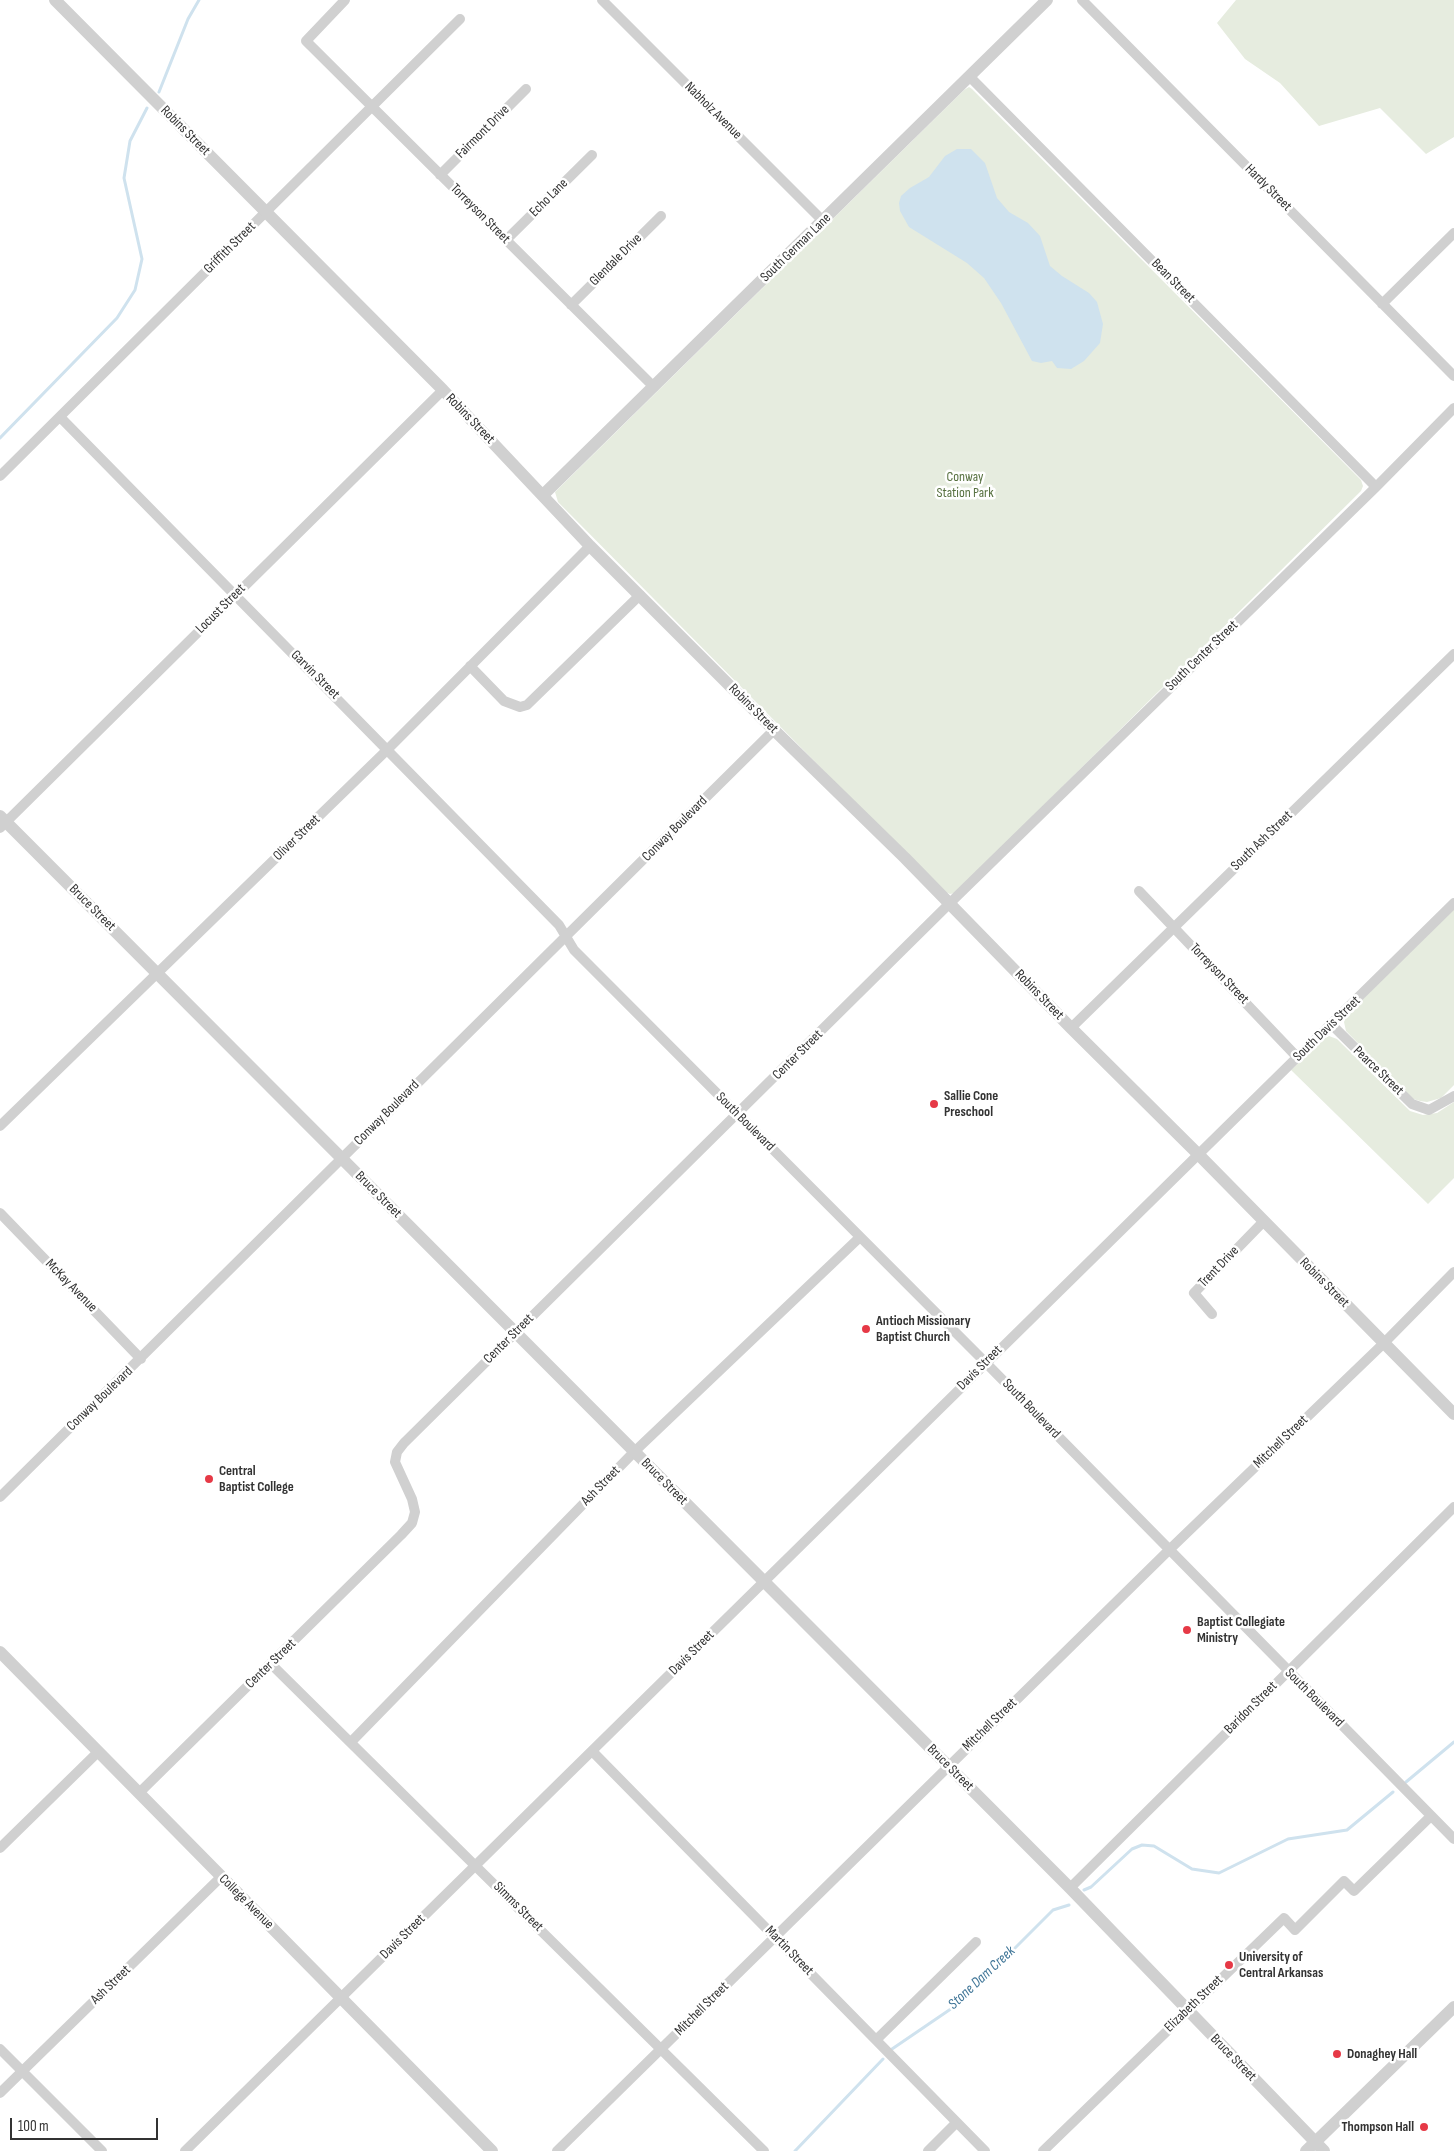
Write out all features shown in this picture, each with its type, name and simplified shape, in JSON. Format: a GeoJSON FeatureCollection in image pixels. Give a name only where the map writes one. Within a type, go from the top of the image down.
{"type":"FeatureCollection","features":[{"type":"Feature","properties":{"kind":"street","name":"Robins Street"},"geometry":{"type":"LineString","coordinates":[[55,0],[443,390],[590,546],[950,903],[1071,1028],[1454,1414]]}},
{"type":"Feature","properties":{"kind":"street","name":"Torreyson Street"},"geometry":{"type":"LineString","coordinates":[[346,0],[306,41],[654,386]]}},
{"type":"Feature","properties":{"kind":"street","name":"Nabholz Avenue"},"geometry":{"type":"LineString","coordinates":[[602,0],[824,222]]}},
{"type":"Feature","properties":{"kind":"street","name":"South German Lane"},"geometry":{"type":"LineString","coordinates":[[543,495],[824,222],[1048,0]]}},
{"type":"Feature","properties":{"kind":"street","name":"Hardy Street"},"geometry":{"type":"LineString","coordinates":[[1082,0],[1454,376]]}},
{"type":"Feature","properties":{"kind":"street","name":"Griffith Street"},"geometry":{"type":"LineString","coordinates":[[0,476],[61,418],[460,19]]}},
{"type":"Feature","properties":{"kind":"street","name":"Bean Street"},"geometry":{"type":"LineString","coordinates":[[970,76],[1376,487]]}},
{"type":"Feature","properties":{"kind":"street","name":"Fairmont Drive"},"geometry":{"type":"LineString","coordinates":[[440,175],[526,89]]}},
{"type":"Feature","properties":{"kind":"street","name":"Echo Lane"},"geometry":{"type":"LineString","coordinates":[[506,240],[592,155]]}},
{"type":"Feature","properties":{"kind":"street","name":"Glendale Drive"},"geometry":{"type":"LineString","coordinates":[[571,305],[661,216]]}},
{"type":"Feature","properties":{"kind":"street"},"geometry":{"type":"LineString","coordinates":[[1382,304],[1454,234]]}},
{"type":"Feature","properties":{"kind":"street","name":"Locust Street"},"geometry":{"type":"LineString","coordinates":[[2,822],[236,595],[443,390]]}},
{"type":"Feature","properties":{"kind":"street","name":"South Center Street"},"geometry":{"type":"LineString","coordinates":[[950,903],[1376,487],[1454,408]]}},
{"type":"Feature","properties":{"kind":"street","name":"Garvin Street"},"geometry":{"type":"LineString","coordinates":[[61,418],[388,749],[559,925],[566,936]]}},
{"type":"Feature","properties":{"kind":"street","name":"Oliver Street"},"geometry":{"type":"LineString","coordinates":[[0,1126],[388,749],[590,546]]}},
{"type":"Feature","properties":{"kind":"street"},"geometry":{"type":"LineString","coordinates":[[470,666],[504,701],[520,707],[527,705],[640,596]]}},
{"type":"Feature","properties":{"kind":"street","name":"South Ash Street"},"geometry":{"type":"LineString","coordinates":[[1071,1028],[1454,654]]}},
{"type":"Feature","properties":{"kind":"street","name":"Conway Boulevard"},"geometry":{"type":"LineString","coordinates":[[0,1497],[774,730]]}},
{"type":"Feature","properties":{"kind":"street","name":"Bruce Street"},"geometry":{"type":"LineString","coordinates":[[2,822],[158,974],[1070,1888],[1188,2011],[1315,2148]]}},
{"type":"Feature","properties":{"kind":"street","name":"Torreyson Street"},"geometry":{"type":"LineString","coordinates":[[1139,892],[1298,1058]]}},
{"type":"Feature","properties":{"kind":"street","name":"Center Street"},"geometry":{"type":"LineString","coordinates":[[139,1793],[412,1522],[415,1512],[412,1499],[395,1462],[397,1452],[515,1332],[738,1115],[950,903]]}},
{"type":"Feature","properties":{"kind":"street","name":"South Davis Street"},"geometry":{"type":"LineString","coordinates":[[1198,1154],[1332,1026],[1454,903]]}},
{"type":"Feature","properties":{"kind":"street","name":"South Boulevard"},"geometry":{"type":"LineString","coordinates":[[566,936],[574,950],[859,1238],[986,1362],[1454,1839]]}},
{"type":"Feature","properties":{"kind":"street","name":"Pearce Street"},"geometry":{"type":"LineString","coordinates":[[1332,1026],[1412,1104],[1429,1110],[1454,1096]]}},
{"type":"Feature","properties":{"kind":"street","name":"Davis Street"},"geometry":{"type":"LineString","coordinates":[[185,2151],[593,1752],[1198,1154]]}},
{"type":"Feature","properties":{"kind":"street","name":"McKay Avenue"},"geometry":{"type":"LineString","coordinates":[[0,1213],[141,1359]]}},
{"type":"Feature","properties":{"kind":"street","name":"Trent Drive"},"geometry":{"type":"LineString","coordinates":[[1212,1314],[1194,1293],[1263,1222]]}},
{"type":"Feature","properties":{"kind":"street","name":"Ash Street"},"geometry":{"type":"LineString","coordinates":[[351,1742],[634,1452],[859,1238]]}},
{"type":"Feature","properties":{"kind":"street","name":"Mitchell Street"},"geometry":{"type":"LineString","coordinates":[[557,2151],[1169,1550],[1384,1343],[1454,1272]]}},
{"type":"Feature","properties":{"kind":"street","name":"Baridon Street"},"geometry":{"type":"LineString","coordinates":[[1070,1888],[1454,1507]]}},
{"type":"Feature","properties":{"kind":"street","name":"College Avenue"},"geometry":{"type":"LineString","coordinates":[[0,1652],[492,2151]]}},
{"type":"Feature","properties":{"kind":"street","name":"Simms Street"},"geometry":{"type":"LineString","coordinates":[[271,1664],[764,2151]]}},
{"type":"Feature","properties":{"kind":"street"},"geometry":{"type":"LineString","coordinates":[[0,1848],[98,1752]]}},
{"type":"Feature","properties":{"kind":"street","name":"Martin Street"},"geometry":{"type":"LineString","coordinates":[[593,1752],[985,2151]]}},
{"type":"Feature","properties":{"kind":"street","name":"Elizabeth Street"},"geometry":{"type":"LineString","coordinates":[[1042,2151],[1284,1918],[1295,1930],[1344,1881],[1354,1891],[1431,1816]]}},
{"type":"Feature","properties":{"kind":"street","name":"Ash Street"},"geometry":{"type":"LineString","coordinates":[[0,2093],[221,1877]]}},
{"type":"Feature","properties":{"kind":"street"},"geometry":{"type":"LineString","coordinates":[[876,2040],[976,1942]]}},
{"type":"Feature","properties":{"kind":"street"},"geometry":{"type":"LineString","coordinates":[[1315,2148],[1454,2007]]}},
{"type":"Feature","properties":{"kind":"street"},"geometry":{"type":"LineString","coordinates":[[0,2049],[102,2151]]}},
{"type":"Feature","properties":{"kind":"street"},"geometry":{"type":"LineString","coordinates":[[928,2151],[956,2123]]}},
{"type":"Feature","properties":{"kind":"green space"},"geometry":{"type":"Polygon","coordinates":[[[1236,0],[1454,0],[1454,137],[1426,154],[1380,108],[1319,126],[1280,83],[1245,59],[1217,23],[1236,0]]]}},
{"type":"Feature","properties":{"kind":"green space","name":"Conway Station Park"},"geometry":{"type":"Polygon","coordinates":[[[969,87],[1361,480],[1363,486],[1361,491],[955,893],[950,894],[943,891],[558,502],[555,492],[969,87]]]}},
{"type":"Feature","properties":{"kind":"green space"},"geometry":{"type":"Polygon","coordinates":[[[1454,909],[1454,1085],[1441,1098],[1427,1102],[1420,1101],[1413,1099],[1346,1031],[1344,1022],[1347,1015],[1454,909]]]}},
{"type":"Feature","properties":{"kind":"green space"},"geometry":{"type":"Polygon","coordinates":[[[1329,1036],[1337,1039],[1410,1111],[1423,1115],[1437,1113],[1454,1102],[1454,1178],[1428,1204],[1291,1070],[1329,1036]]]}},
{"type":"Feature","properties":{"kind":"water"},"geometry":{"type":"Polygon","coordinates":[[[957,149],[971,149],[985,163],[997,198],[1009,212],[1028,223],[1040,236],[1050,266],[1089,293],[1097,302],[1103,324],[1100,343],[1084,361],[1071,369],[1057,368],[1052,361],[1041,363],[1032,361],[1001,303],[984,278],[967,263],[909,227],[900,211],[899,203],[901,196],[910,188],[929,177],[945,156],[957,149]]]}},
{"type":"Feature","properties":{"kind":"waterway"},"geometry":{"type":"LineString","coordinates":[[159,92],[188,19],[199,0]]}},
{"type":"Feature","properties":{"kind":"waterway"},"geometry":{"type":"LineString","coordinates":[[0,438],[117,318],[135,290],[142,259],[124,178],[130,141],[147,108]]}},
{"type":"Feature","properties":{"kind":"waterway","name":"Stone Dam Creek"},"geometry":{"type":"LineString","coordinates":[[1406,1782],[1454,1742]]}},
{"type":"Feature","properties":{"kind":"waterway","name":"Stone Dam Creek"},"geometry":{"type":"LineString","coordinates":[[1084,1890],[1091,1887],[1132,1849],[1142,1845],[1154,1846],[1192,1869],[1219,1873],[1288,1839],[1347,1830],[1393,1792]]}},
{"type":"Feature","properties":{"kind":"waterway","name":"Stone Dam Creek"},"geometry":{"type":"LineString","coordinates":[[892,2049],[961,2002],[1053,1910],[1069,1905]]}},
{"type":"Feature","properties":{"kind":"waterway","name":"Stone Dam Creek"},"geometry":{"type":"LineString","coordinates":[[795,2151],[883,2059]]}},
{"type":"Feature","properties":{"kind":"place","name":"Sallie Cone Preschool"},"geometry":{"type":"Point","coordinates":[934,1104]}},
{"type":"Feature","properties":{"kind":"place","name":"Antioch Missionary Baptist Church"},"geometry":{"type":"Point","coordinates":[866,1329]}},
{"type":"Feature","properties":{"kind":"place","name":"Central Baptist College"},"geometry":{"type":"Point","coordinates":[209,1479]}},
{"type":"Feature","properties":{"kind":"place","name":"Baptist Collegiate Ministry"},"geometry":{"type":"Point","coordinates":[1187,1630]}},
{"type":"Feature","properties":{"kind":"place","name":"University of Central Arkansas"},"geometry":{"type":"Point","coordinates":[1229,1965]}},
{"type":"Feature","properties":{"kind":"place","name":"Donaghey Hall"},"geometry":{"type":"Point","coordinates":[1337,2054]}},
{"type":"Feature","properties":{"kind":"place","name":"Thompson Hall"},"geometry":{"type":"Point","coordinates":[1424,2127]}}]}
